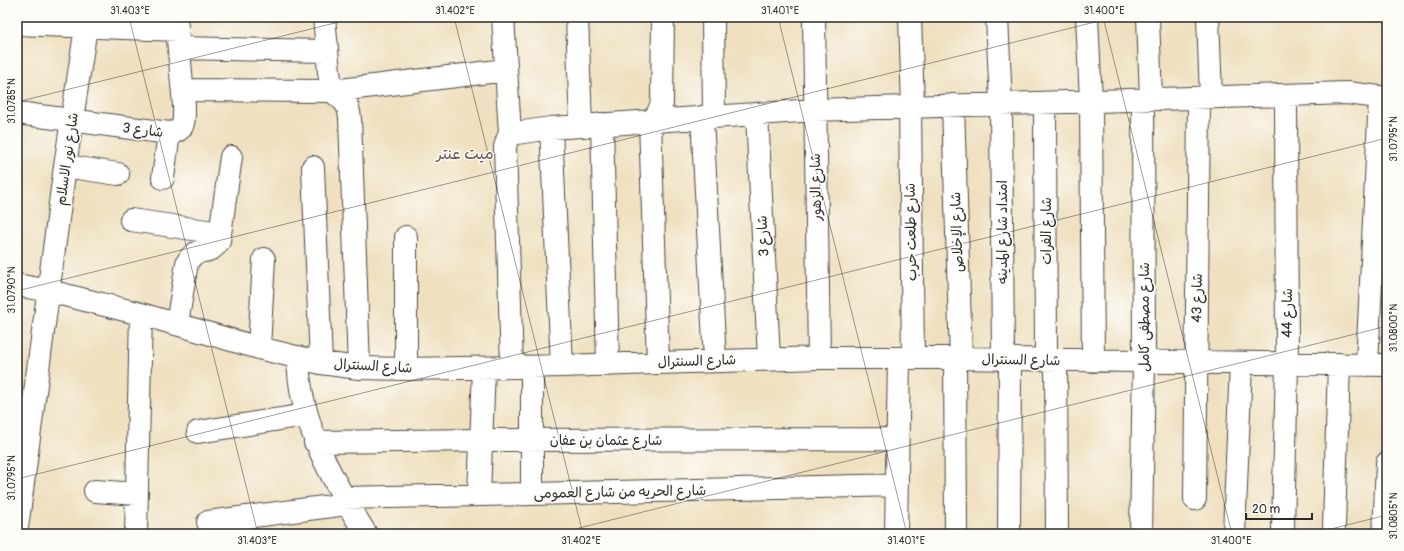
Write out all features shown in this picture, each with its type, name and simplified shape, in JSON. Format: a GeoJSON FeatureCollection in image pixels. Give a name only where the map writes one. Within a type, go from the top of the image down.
{"type":"FeatureCollection","features":[{"type":"Feature","properties":{"kind":"street"},"geometry":{"type":"LineString","coordinates":[[324,17],[332,91],[349,107],[359,368]]}},
{"type":"Feature","properties":{"kind":"street"},"geometry":{"type":"LineString","coordinates":[[503,17],[510,134],[505,147],[522,367],[532,440],[532,494]]}},
{"type":"Feature","properties":{"kind":"street"},"geometry":{"type":"LineString","coordinates":[[577,17],[581,125]]}},
{"type":"Feature","properties":{"kind":"street"},"geometry":{"type":"LineString","coordinates":[[658,363],[650,121],[657,114],[662,103],[663,17]]}},
{"type":"Feature","properties":{"kind":"street"},"geometry":{"type":"LineString","coordinates":[[713,17],[708,117],[715,360]]}},
{"type":"Feature","properties":{"kind":"street","name":"شارع الزهور"},"geometry":{"type":"LineString","coordinates":[[814,17],[819,358]]}},
{"type":"Feature","properties":{"kind":"street","name":"شارع طلعت حرب"},"geometry":{"type":"LineString","coordinates":[[896,534],[898,440],[906,358],[911,107],[910,17]]}},
{"type":"Feature","properties":{"kind":"street","name":"امتداد شارع المدينه"},"geometry":{"type":"LineString","coordinates":[[997,17],[1002,104],[1007,359],[1008,534]]}},
{"type":"Feature","properties":{"kind":"street"},"geometry":{"type":"LineString","coordinates":[[1087,17],[1091,101],[1093,361]]}},
{"type":"Feature","properties":{"kind":"street","name":"شارع مصطفى كامل"},"geometry":{"type":"LineString","coordinates":[[1141,534],[1148,17]]}},
{"type":"Feature","properties":{"kind":"street","name":"شارع 43"},"geometry":{"type":"LineString","coordinates":[[1195,499],[1197,362],[1208,17]]}},
{"type":"Feature","properties":{"kind":"street"},"geometry":{"type":"LineString","coordinates":[[17,24],[61,21],[86,27],[178,32],[327,51]]}},
{"type":"Feature","properties":{"kind":"street","name":"شارع نور الاسلام"},"geometry":{"type":"LineString","coordinates":[[17,528],[65,166],[86,27]]}},
{"type":"Feature","properties":{"kind":"street","name":"شارع 3"},"geometry":{"type":"LineString","coordinates":[[17,113],[169,133],[177,132],[181,128],[184,120],[178,32]]}},
{"type":"Feature","properties":{"kind":"street"},"geometry":{"type":"LineString","coordinates":[[183,90],[332,91],[506,70]]}},
{"type":"Feature","properties":{"kind":"street"},"geometry":{"type":"LineString","coordinates":[[510,134],[581,125],[815,110],[1347,93],[1364,94],[1383,98],[1377,365]]}},
{"type":"Feature","properties":{"kind":"street","name":"شارع 44"},"geometry":{"type":"LineString","coordinates":[[1283,530],[1287,364],[1286,95]]}},
{"type":"Feature","properties":{"kind":"street","name":"شارع الفرات"},"geometry":{"type":"LineString","coordinates":[[1045,103],[1051,360],[1058,534]]}},
{"type":"Feature","properties":{"kind":"street","name":"شارع الإخلاص"},"geometry":{"type":"LineString","coordinates":[[953,105],[958,359],[956,534]]}},
{"type":"Feature","properties":{"kind":"street","name":"شارع 3"},"geometry":{"type":"LineString","coordinates":[[758,114],[769,359]]}},
{"type":"Feature","properties":{"kind":"street"},"geometry":{"type":"LineString","coordinates":[[602,124],[608,365]]}},
{"type":"Feature","properties":{"kind":"street"},"geometry":{"type":"LineString","coordinates":[[551,128],[562,366]]}},
{"type":"Feature","properties":{"kind":"street"},"geometry":{"type":"LineString","coordinates":[[163,178],[169,133]]}},
{"type":"Feature","properties":{"kind":"street"},"geometry":{"type":"LineString","coordinates":[[177,324],[187,263],[190,257],[195,253],[210,251],[216,247],[219,241],[231,157]]}},
{"type":"Feature","properties":{"kind":"street"},"geometry":{"type":"LineString","coordinates":[[65,166],[118,174]]}},
{"type":"Feature","properties":{"kind":"street"},"geometry":{"type":"LineString","coordinates":[[313,168],[321,363]]}},
{"type":"Feature","properties":{"kind":"street"},"geometry":{"type":"LineString","coordinates":[[131,220],[220,233]]}},
{"type":"Feature","properties":{"kind":"street"},"geometry":{"type":"LineString","coordinates":[[406,237],[406,369]]}},
{"type":"Feature","properties":{"kind":"street"},"geometry":{"type":"LineString","coordinates":[[259,348],[264,259]]}},
{"type":"Feature","properties":{"kind":"street","name":"شارع السنترال"},"geometry":{"type":"LineString","coordinates":[[17,285],[49,291],[141,314],[259,348],[321,363],[359,368],[484,368],[819,358],[1007,359],[1377,365]]}},
{"type":"Feature","properties":{"kind":"street"},"geometry":{"type":"LineString","coordinates":[[136,534],[141,314]]}},
{"type":"Feature","properties":{"kind":"street"},"geometry":{"type":"LineString","coordinates":[[298,357],[298,376],[306,415],[315,442],[345,501],[366,534]]}},
{"type":"Feature","properties":{"kind":"street"},"geometry":{"type":"LineString","coordinates":[[1234,534],[1241,363]]}},
{"type":"Feature","properties":{"kind":"street"},"geometry":{"type":"LineString","coordinates":[[1334,527],[1339,364]]}},
{"type":"Feature","properties":{"kind":"street"},"geometry":{"type":"LineString","coordinates":[[479,495],[484,368]]}},
{"type":"Feature","properties":{"kind":"street"},"geometry":{"type":"LineString","coordinates":[[198,432],[306,415]]}},
{"type":"Feature","properties":{"kind":"street","name":"شارع عثمان بن عفان"},"geometry":{"type":"LineString","coordinates":[[315,442],[481,440],[898,440]]}},
{"type":"Feature","properties":{"kind":"street"},"geometry":{"type":"LineString","coordinates":[[1384,534],[1387,463]]}},
{"type":"Feature","properties":{"kind":"street","name":"شارع الحريه من شارع العمومى"},"geometry":{"type":"LineString","coordinates":[[208,522],[345,501],[479,495],[897,485]]}},
{"type":"Feature","properties":{"kind":"street"},"geometry":{"type":"LineString","coordinates":[[95,491],[137,494]]}},
{"type":"Feature","properties":{"kind":"district","name":"ميت عنتر"},"geometry":{"type":"Point","coordinates":[465,154]}}]}
